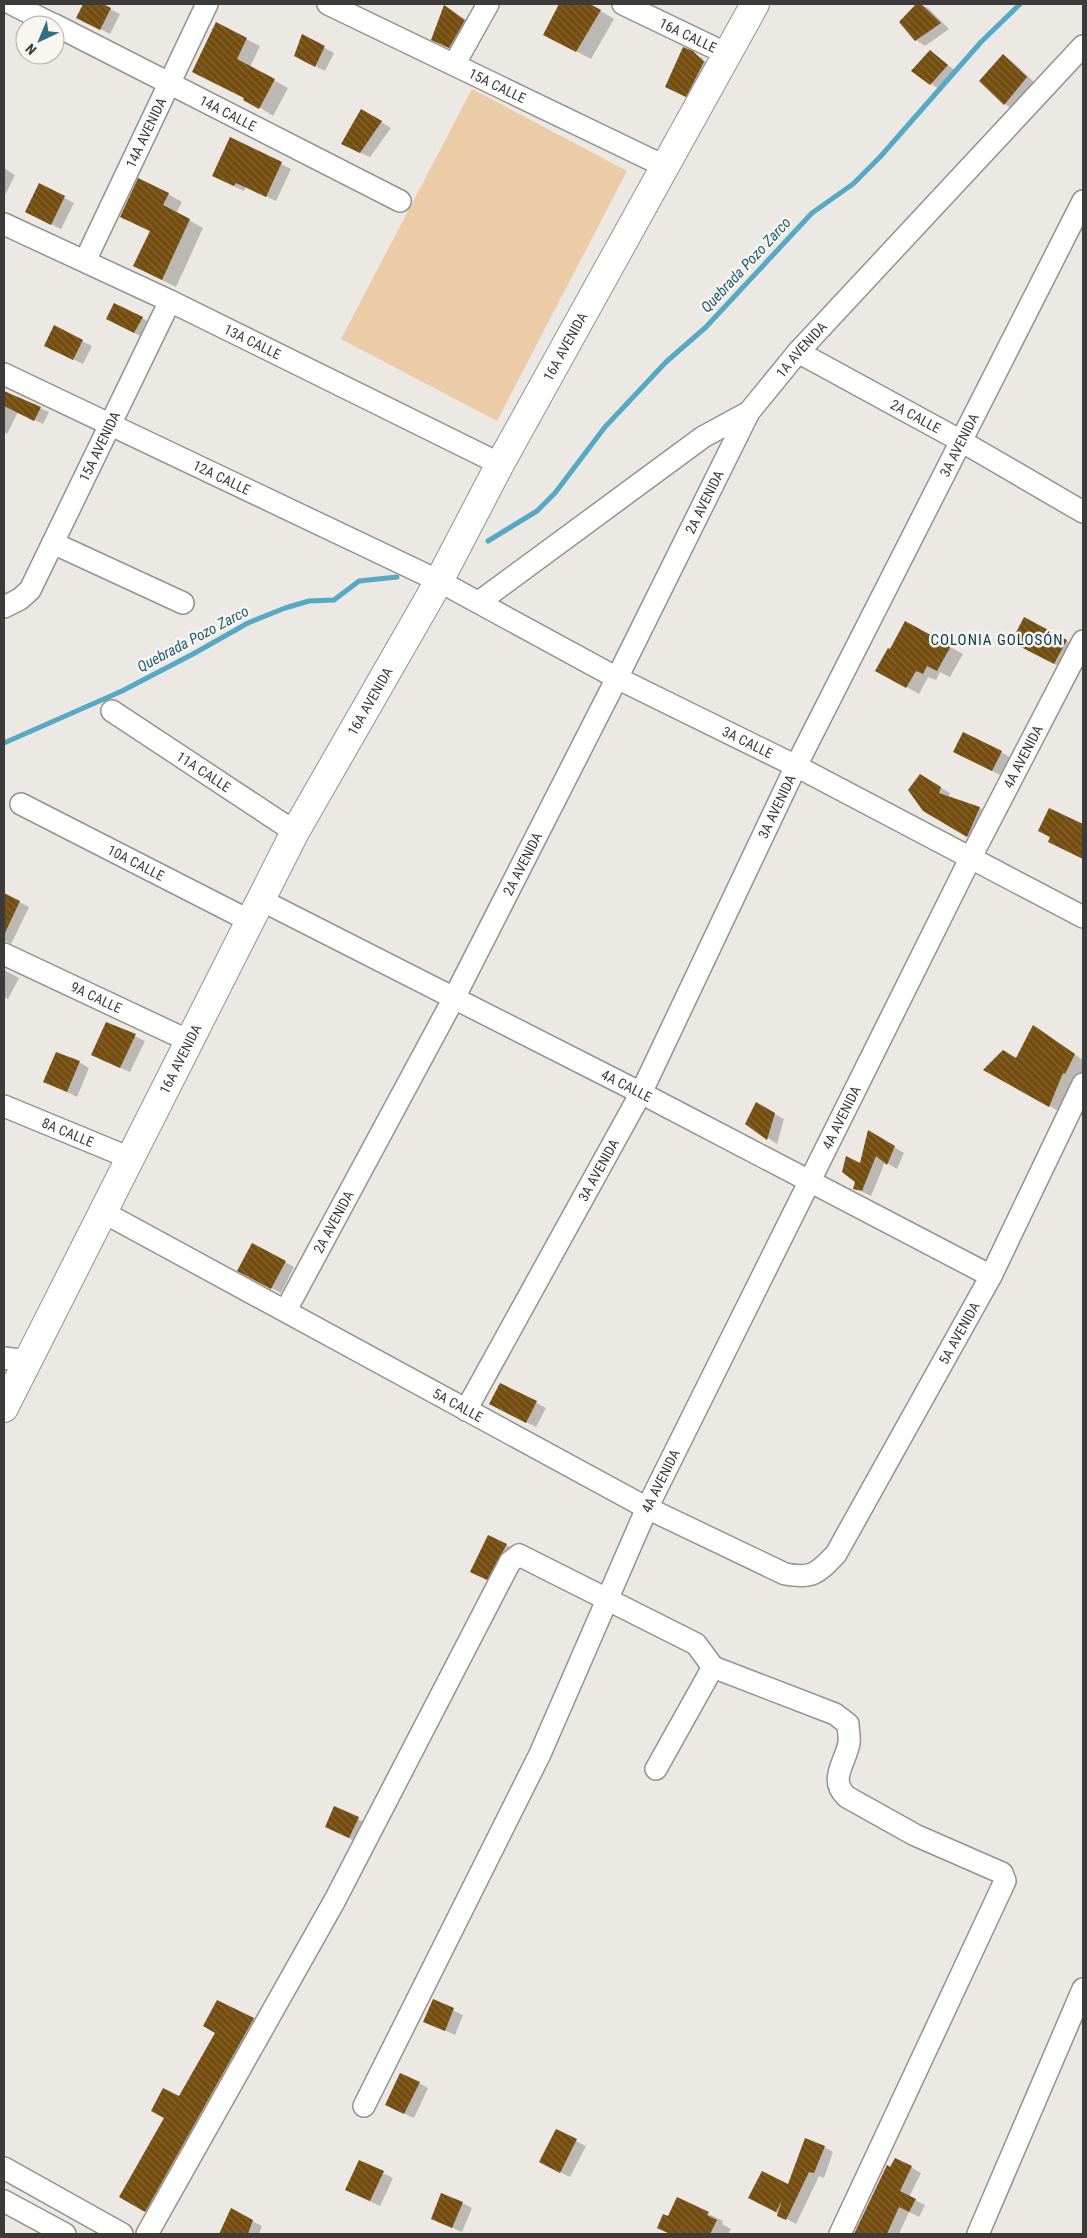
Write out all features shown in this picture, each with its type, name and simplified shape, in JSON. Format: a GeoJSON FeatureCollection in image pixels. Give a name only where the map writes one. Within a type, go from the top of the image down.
{"type":"FeatureCollection","features":[{"type":"Feature","properties":{"kind":"street","name":"14A CALLE"},"geometry":{"type":"LineString","coordinates":[[12,4],[35,15]]}},
{"type":"Feature","properties":{"kind":"street","name":"14A AVENIDA"},"geometry":{"type":"LineString","coordinates":[[86,261],[168,83],[207,4]]}},
{"type":"Feature","properties":{"kind":"street","name":"15A CALLE"},"geometry":{"type":"LineString","coordinates":[[328,4],[666,167]]}},
{"type":"Feature","properties":{"kind":"street"},"geometry":{"type":"LineString","coordinates":[[455,64],[488,4]]}},
{"type":"Feature","properties":{"kind":"street","name":"16A CALLE"},"geometry":{"type":"LineString","coordinates":[[623,4],[727,54]]}},
{"type":"Feature","properties":{"kind":"street","name":"16A AVENIDA"},"geometry":{"type":"LineString","coordinates":[[4,1408],[16,1359],[103,1212],[295,832],[439,581],[500,464],[755,4]]}},
{"type":"Feature","properties":{"kind":"street","name":"14A CALLE"},"geometry":{"type":"LineString","coordinates":[[65,30],[400,201]]}},
{"type":"Feature","properties":{"kind":"street","name":"1A AVENIDA"},"geometry":{"type":"LineString","coordinates":[[479,602],[703,437],[749,412],[798,352],[1083,46]]}},
{"type":"Feature","properties":{"kind":"street","name":"3A AVENIDA"},"geometry":{"type":"LineString","coordinates":[[466,1410],[641,1093],[796,766],[1083,201]]}},
{"type":"Feature","properties":{"kind":"street","name":"13A CALLE"},"geometry":{"type":"LineString","coordinates":[[4,224],[170,301],[500,464]]}},
{"type":"Feature","properties":{"kind":"street","name":"15A AVENIDA"},"geometry":{"type":"LineString","coordinates":[[4,607],[20,599],[30,590],[170,301]]}},
{"type":"Feature","properties":{"kind":"street","name":"2A CALLE"},"geometry":{"type":"LineString","coordinates":[[798,352],[962,442],[1083,512]]}},
{"type":"Feature","properties":{"kind":"street","name":"12A CALLE"},"geometry":{"type":"LineString","coordinates":[[4,374],[439,581]]}},
{"type":"Feature","properties":{"kind":"street","name":"2A AVENIDA"},"geometry":{"type":"LineString","coordinates":[[286,1310],[454,998],[617,678],[749,412]]}},
{"type":"Feature","properties":{"kind":"street"},"geometry":{"type":"LineString","coordinates":[[52,543],[183,603]]}},
{"type":"Feature","properties":{"kind":"street","name":"3A CALLE"},"geometry":{"type":"LineString","coordinates":[[439,581],[617,678],[796,766],[1083,917]]}},
{"type":"Feature","properties":{"kind":"street","name":"4A AVENIDA"},"geometry":{"type":"LineString","coordinates":[[364,2106],[540,1754],[609,1600],[647,1508],[971,857],[1083,641]]}},
{"type":"Feature","properties":{"kind":"street","name":"11A CALLE"},"geometry":{"type":"LineString","coordinates":[[112,711],[295,832]]}},
{"type":"Feature","properties":{"kind":"street","name":"10A CALLE"},"geometry":{"type":"LineString","coordinates":[[20,804],[255,910]]}},
{"type":"Feature","properties":{"kind":"street","name":"4A CALLE"},"geometry":{"type":"LineString","coordinates":[[255,910],[454,998],[641,1093],[990,1276]]}},
{"type":"Feature","properties":{"kind":"street","name":"9A CALLE"},"geometry":{"type":"LineString","coordinates":[[4,954],[189,1041]]}},
{"type":"Feature","properties":{"kind":"street","name":"5A AVENIDA"},"geometry":{"type":"LineString","coordinates":[[818,1572],[836,1554],[990,1276],[1083,1084]]}},
{"type":"Feature","properties":{"kind":"street","name":"8A CALLE"},"geometry":{"type":"LineString","coordinates":[[4,1106],[130,1158]]}},
{"type":"Feature","properties":{"kind":"street","name":"5A CALLE"},"geometry":{"type":"LineString","coordinates":[[103,1212],[647,1508],[785,1574],[804,1578],[818,1572]]}},
{"type":"Feature","properties":{"kind":"street"},"geometry":{"type":"LineString","coordinates":[[147,2234],[336,1900],[510,1562],[519,1555],[696,1644],[713,1667],[835,1714],[848,1724],[849,1742],[836,1783],[839,1790],[847,1797],[915,1835],[1002,1872],[1005,1881],[840,2234]]}},
{"type":"Feature","properties":{"kind":"street"},"geometry":{"type":"LineString","coordinates":[[656,1769],[713,1667]]}},
{"type":"Feature","properties":{"kind":"street"},"geometry":{"type":"LineString","coordinates":[[981,2233],[1083,1989]]}},
{"type":"Feature","properties":{"kind":"street"},"geometry":{"type":"LineString","coordinates":[[4,2168],[122,2234]]}},
{"type":"Feature","properties":{"kind":"street"},"geometry":{"type":"LineString","coordinates":[[4,2201],[65,2234]]}},
{"type":"Feature","properties":{"kind":"street"},"geometry":{"type":"LineString","coordinates":[[76,2234],[78,2208]]}},
{"type":"Feature","properties":{"kind":"shaded area"},"geometry":{"type":"Polygon","coordinates":[[[472,89],[627,171],[497,421],[341,339],[472,89]]]}},
{"type":"Feature","properties":{"kind":"building"},"geometry":{"type":"Polygon","coordinates":[[[83,4],[103,4],[111,8],[100,30],[76,18],[83,4]]]}},
{"type":"Feature","properties":{"kind":"building"},"geometry":{"type":"Polygon","coordinates":[[[559,4],[590,4],[601,10],[576,52],[543,35],[559,4]]]}},
{"type":"Feature","properties":{"kind":"building"},"geometry":{"type":"Polygon","coordinates":[[[916,4],[921,4],[941,23],[915,41],[899,22],[916,4]]]}},
{"type":"Feature","properties":{"kind":"building"},"geometry":{"type":"Polygon","coordinates":[[[444,5],[465,20],[449,48],[431,40],[444,5]]]}},
{"type":"Feature","properties":{"kind":"building"},"geometry":{"type":"Polygon","coordinates":[[[216,22],[247,38],[237,59],[275,79],[259,109],[243,100],[244,98],[192,72],[216,22]]]}},
{"type":"Feature","properties":{"kind":"building"},"geometry":{"type":"Polygon","coordinates":[[[302,34],[325,46],[315,67],[294,56],[302,34]]]}},
{"type":"Feature","properties":{"kind":"building"},"geometry":{"type":"Polygon","coordinates":[[[683,47],[693,51],[704,62],[686,97],[665,87],[683,47]]]}},
{"type":"Feature","properties":{"kind":"building"},"geometry":{"type":"Polygon","coordinates":[[[930,50],[948,65],[930,85],[911,71],[930,50]]]}},
{"type":"Feature","properties":{"kind":"building"},"geometry":{"type":"Polygon","coordinates":[[[1003,54],[1027,77],[1004,105],[979,81],[1003,54]]]}},
{"type":"Feature","properties":{"kind":"building"},"geometry":{"type":"Polygon","coordinates":[[[361,109],[382,121],[360,153],[341,144],[361,109]]]}},
{"type":"Feature","properties":{"kind":"building"},"geometry":{"type":"Polygon","coordinates":[[[230,137],[282,162],[266,197],[236,183],[234,186],[212,176],[230,137]]]}},
{"type":"Feature","properties":{"kind":"building"},"geometry":{"type":"Polygon","coordinates":[[[138,178],[169,193],[163,205],[190,219],[162,280],[133,266],[150,231],[120,217],[138,178]]]}},
{"type":"Feature","properties":{"kind":"building"},"geometry":{"type":"Polygon","coordinates":[[[39,183],[65,196],[51,225],[25,212],[39,183]]]}},
{"type":"Feature","properties":{"kind":"building"},"geometry":{"type":"Polygon","coordinates":[[[114,303],[143,317],[134,333],[106,319],[114,303]]]}},
{"type":"Feature","properties":{"kind":"building"},"geometry":{"type":"Polygon","coordinates":[[[54,325],[83,340],[73,360],[44,346],[54,325]]]}},
{"type":"Feature","properties":{"kind":"building"},"geometry":{"type":"Polygon","coordinates":[[[4,391],[41,407],[34,421],[4,406],[4,391]]]}},
{"type":"Feature","properties":{"kind":"building"},"geometry":{"type":"Polygon","coordinates":[[[1024,617],[1067,640],[1054,664],[1011,642],[1024,617]]]}},
{"type":"Feature","properties":{"kind":"building"},"geometry":{"type":"Polygon","coordinates":[[[905,621],[951,646],[937,671],[927,666],[923,674],[916,671],[906,688],[875,671],[888,648],[890,649],[905,621]]]}},
{"type":"Feature","properties":{"kind":"building"},"geometry":{"type":"Polygon","coordinates":[[[963,732],[1002,751],[992,771],[953,752],[963,732]]]}},
{"type":"Feature","properties":{"kind":"building"},"geometry":{"type":"Polygon","coordinates":[[[920,774],[941,787],[939,793],[980,807],[967,837],[923,811],[908,790],[920,774]]]}},
{"type":"Feature","properties":{"kind":"building"},"geometry":{"type":"Polygon","coordinates":[[[1049,808],[1083,824],[1083,859],[1048,842],[1050,837],[1038,831],[1049,808]]]}},
{"type":"Feature","properties":{"kind":"building"},"geometry":{"type":"Polygon","coordinates":[[[4,893],[20,901],[4,935],[4,893]]]}},
{"type":"Feature","properties":{"kind":"building"},"geometry":{"type":"Polygon","coordinates":[[[106,1022],[136,1034],[120,1068],[91,1055],[106,1022]]]}},
{"type":"Feature","properties":{"kind":"building"},"geometry":{"type":"Polygon","coordinates":[[[1033,1025],[1075,1054],[1065,1074],[1063,1073],[1049,1107],[983,1070],[1003,1050],[1016,1058],[1033,1025]]]}},
{"type":"Feature","properties":{"kind":"building"},"geometry":{"type":"Polygon","coordinates":[[[56,1052],[80,1061],[67,1092],[43,1082],[56,1052]]]}},
{"type":"Feature","properties":{"kind":"building"},"geometry":{"type":"Polygon","coordinates":[[[756,1102],[775,1113],[767,1140],[745,1124],[756,1102]]]}},
{"type":"Feature","properties":{"kind":"building"},"geometry":{"type":"Polygon","coordinates":[[[868,1130],[895,1146],[887,1165],[876,1156],[862,1191],[853,1189],[855,1182],[842,1172],[846,1156],[860,1163],[868,1130]]]}},
{"type":"Feature","properties":{"kind":"building"},"geometry":{"type":"Polygon","coordinates":[[[252,1243],[286,1261],[271,1289],[237,1271],[252,1243]]]}},
{"type":"Feature","properties":{"kind":"building"},"geometry":{"type":"Polygon","coordinates":[[[500,1383],[537,1401],[526,1423],[489,1404],[500,1383]]]}},
{"type":"Feature","properties":{"kind":"building"},"geometry":{"type":"Polygon","coordinates":[[[488,1535],[507,1544],[487,1580],[470,1572],[488,1535]]]}},
{"type":"Feature","properties":{"kind":"building"},"geometry":{"type":"Polygon","coordinates":[[[334,1806],[359,1817],[349,1838],[325,1827],[334,1806]]]}},
{"type":"Feature","properties":{"kind":"building"},"geometry":{"type":"Polygon","coordinates":[[[433,1999],[454,2008],[445,2031],[423,2022],[433,1999]]]}},
{"type":"Feature","properties":{"kind":"building"},"geometry":{"type":"Polygon","coordinates":[[[217,2000],[254,2018],[145,2212],[119,2197],[164,2118],[151,2111],[163,2088],[179,2096],[215,2033],[203,2026],[217,2000]]]}},
{"type":"Feature","properties":{"kind":"building"},"geometry":{"type":"Polygon","coordinates":[[[400,2073],[420,2082],[404,2114],[385,2105],[400,2073]]]}},
{"type":"Feature","properties":{"kind":"building"},"geometry":{"type":"Polygon","coordinates":[[[556,2129],[577,2139],[560,2173],[539,2162],[556,2129]]]}},
{"type":"Feature","properties":{"kind":"building"},"geometry":{"type":"Polygon","coordinates":[[[805,2138],[825,2146],[814,2173],[809,2172],[786,2220],[777,2216],[782,2200],[776,2212],[748,2198],[762,2171],[788,2184],[805,2138]]]}},
{"type":"Feature","properties":{"kind":"building"},"geometry":{"type":"Polygon","coordinates":[[[895,2158],[912,2166],[900,2191],[916,2199],[909,2212],[899,2207],[887,2234],[854,2234],[887,2165],[890,2167],[895,2158]]]}},
{"type":"Feature","properties":{"kind":"building"},"geometry":{"type":"Polygon","coordinates":[[[359,2160],[384,2171],[370,2201],[345,2190],[359,2160]]]}},
{"type":"Feature","properties":{"kind":"building"},"geometry":{"type":"Polygon","coordinates":[[[441,2193],[463,2202],[452,2228],[431,2219],[441,2193]]]}},
{"type":"Feature","properties":{"kind":"building"},"geometry":{"type":"Polygon","coordinates":[[[677,2197],[709,2212],[707,2215],[717,2220],[710,2234],[670,2234],[657,2228],[663,2214],[668,2216],[677,2197]]]}},
{"type":"Feature","properties":{"kind":"building"},"geometry":{"type":"Polygon","coordinates":[[[231,2208],[253,2220],[248,2234],[219,2234],[231,2208]]]}},
{"type":"Feature","properties":{"kind":"waterway","name":"Quebrada Pozo Zarco"},"geometry":{"type":"LineString","coordinates":[[488,541],[537,511],[555,493],[605,427],[666,362],[706,327],[812,213],[853,184],[880,157],[981,42],[1020,4]]}},
{"type":"Feature","properties":{"kind":"waterway","name":"Quebrada Pozo Zarco"},"geometry":{"type":"LineString","coordinates":[[4,743],[122,691],[248,623],[285,608],[309,601],[334,600],[359,581],[397,577]]}},
{"type":"Feature","properties":{"kind":"district","name":"COLONIA GOLOSÓN"},"geometry":{"type":"Point","coordinates":[997,640]}}]}
